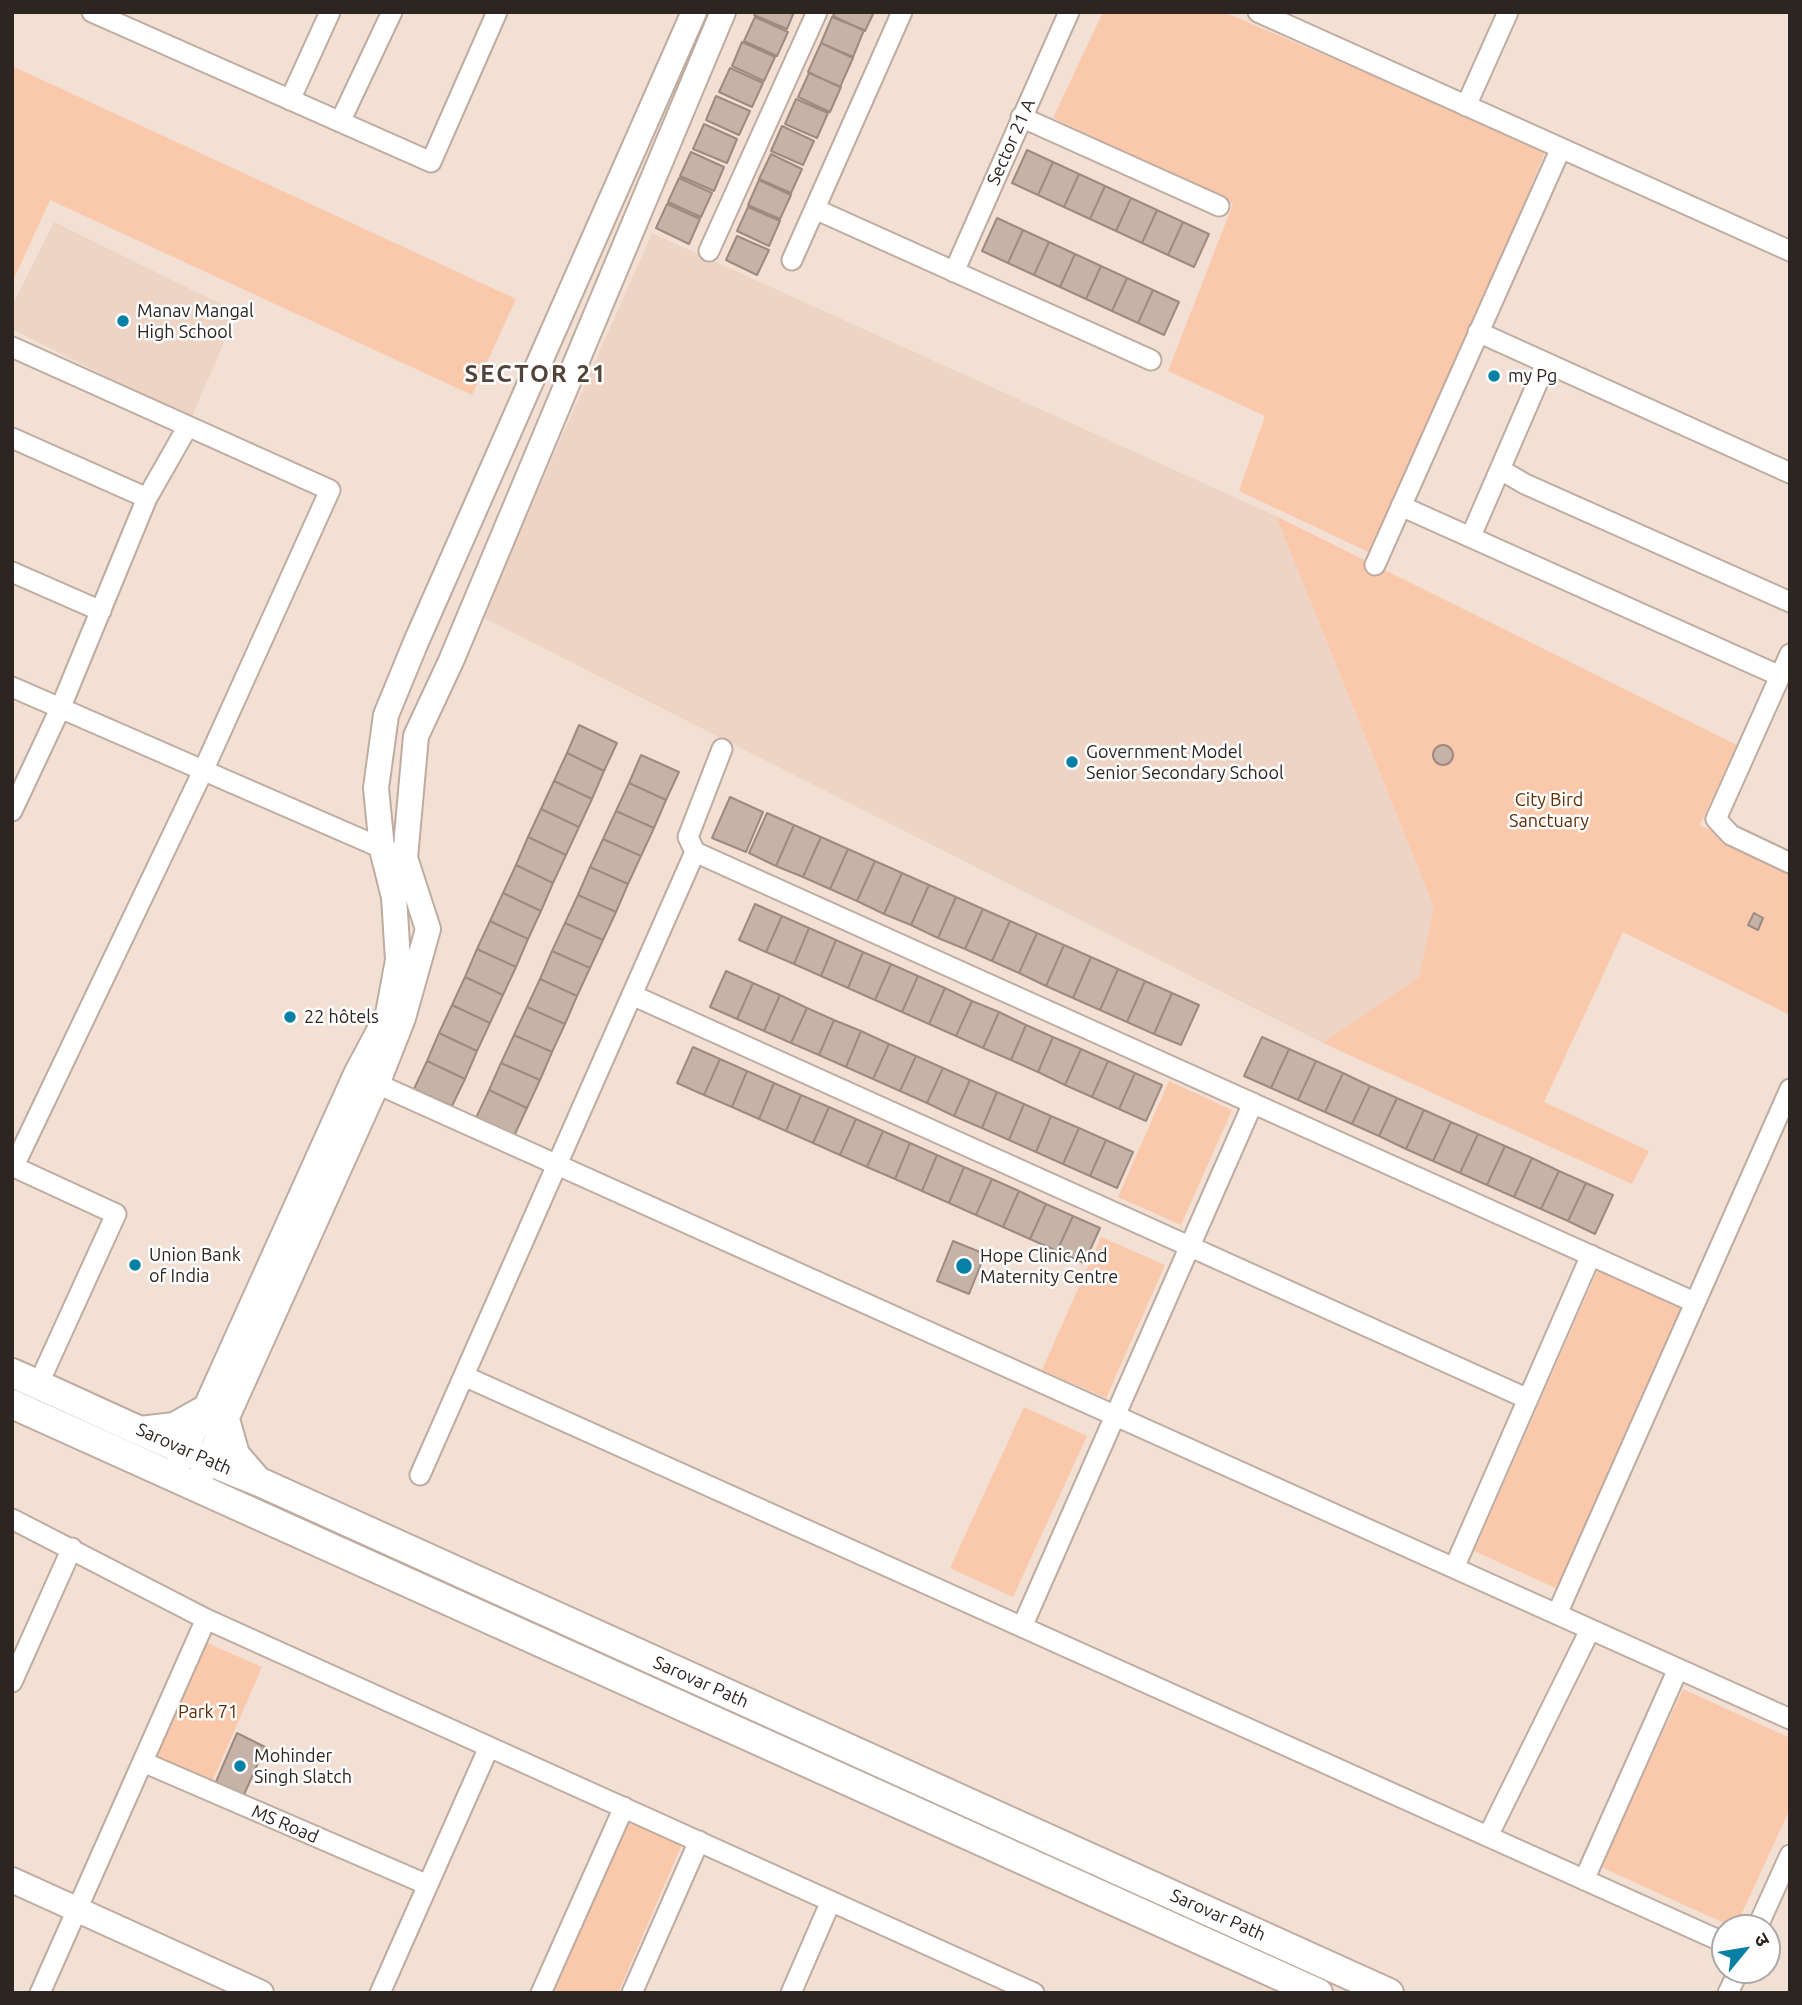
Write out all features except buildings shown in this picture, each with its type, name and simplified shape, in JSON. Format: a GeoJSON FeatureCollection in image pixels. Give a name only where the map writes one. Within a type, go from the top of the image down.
{"type":"FeatureCollection","features":[{"type":"Feature","properties":{"kind":"main road","name":"Sarovar Path"},"geometry":{"type":"LineString","coordinates":[[25,1379],[262,1483],[1389,1993]]}},
{"type":"Feature","properties":{"kind":"main road","name":"Sarovar Path"},"geometry":{"type":"LineString","coordinates":[[12,1404],[1318,1993]]}},
{"type":"Feature","properties":{"kind":"street"},"geometry":{"type":"LineString","coordinates":[[92,12],[431,162],[497,12]]}},
{"type":"Feature","properties":{"kind":"street"},"geometry":{"type":"LineString","coordinates":[[290,100],[330,12]]}},
{"type":"Feature","properties":{"kind":"street"},"geometry":{"type":"LineString","coordinates":[[340,122],[392,12]]}},
{"type":"Feature","properties":{"kind":"street"},"geometry":{"type":"LineString","coordinates":[[394,854],[376,788],[386,715],[694,12]]}},
{"type":"Feature","properties":{"kind":"street"},"geometry":{"type":"LineString","coordinates":[[183,1481],[366,1079],[388,1014],[398,960],[394,854],[416,736],[456,648],[723,12]]}},
{"type":"Feature","properties":{"kind":"street"},"geometry":{"type":"LineString","coordinates":[[709,251],[817,12]]}},
{"type":"Feature","properties":{"kind":"street"},"geometry":{"type":"LineString","coordinates":[[792,260],[902,12]]}},
{"type":"Feature","properties":{"kind":"street","name":"Sector 21 A"},"geometry":{"type":"LineString","coordinates":[[954,272],[1069,12]]}},
{"type":"Feature","properties":{"kind":"street"},"geometry":{"type":"LineString","coordinates":[[1258,12],[1790,251]]}},
{"type":"Feature","properties":{"kind":"street"},"geometry":{"type":"LineString","coordinates":[[1466,106],[1508,12]]}},
{"type":"Feature","properties":{"kind":"street"},"geometry":{"type":"LineString","coordinates":[[1021,117],[1219,206]]}},
{"type":"Feature","properties":{"kind":"street"},"geometry":{"type":"LineString","coordinates":[[1375,565],[1561,148]]}},
{"type":"Feature","properties":{"kind":"street"},"geometry":{"type":"LineString","coordinates":[[815,209],[1151,360]]}},
{"type":"Feature","properties":{"kind":"street"},"geometry":{"type":"LineString","coordinates":[[1478,332],[1790,472]]}},
{"type":"Feature","properties":{"kind":"street"},"geometry":{"type":"LineString","coordinates":[[12,347],[330,490],[203,771],[13,1166],[116,1214],[25,1379]]}},
{"type":"Feature","properties":{"kind":"street"},"geometry":{"type":"LineString","coordinates":[[1471,536],[1546,363]]}},
{"type":"Feature","properties":{"kind":"street"},"geometry":{"type":"LineString","coordinates":[[12,811],[60,709],[147,498],[188,426]]}},
{"type":"Feature","properties":{"kind":"street"},"geometry":{"type":"LineString","coordinates":[[12,438],[147,498]]}},
{"type":"Feature","properties":{"kind":"street"},"geometry":{"type":"LineString","coordinates":[[1501,470],[1525,484],[1790,602]]}},
{"type":"Feature","properties":{"kind":"street"},"geometry":{"type":"LineString","coordinates":[[1401,506],[1780,676]]}},
{"type":"Feature","properties":{"kind":"street"},"geometry":{"type":"LineString","coordinates":[[12,572],[101,611]]}},
{"type":"Feature","properties":{"kind":"street"},"geometry":{"type":"LineString","coordinates":[[1790,654],[1716,819],[1731,835],[1790,863]]}},
{"type":"Feature","properties":{"kind":"street"},"geometry":{"type":"LineString","coordinates":[[12,687],[394,854]]}},
{"type":"Feature","properties":{"kind":"street"},"geometry":{"type":"LineString","coordinates":[[722,749],[688,837],[695,852],[1694,1302]]}},
{"type":"Feature","properties":{"kind":"street"},"geometry":{"type":"LineString","coordinates":[[420,1475],[695,852]]}},
{"type":"Feature","properties":{"kind":"street"},"geometry":{"type":"LineString","coordinates":[[632,995],[1528,1399]]}},
{"type":"Feature","properties":{"kind":"street"},"geometry":{"type":"LineString","coordinates":[[366,1079],[1790,1719]]}},
{"type":"Feature","properties":{"kind":"street"},"geometry":{"type":"LineString","coordinates":[[1557,1614],[1790,1089]]}},
{"type":"Feature","properties":{"kind":"street"},"geometry":{"type":"LineString","coordinates":[[1022,1627],[1253,1103]]}},
{"type":"Feature","properties":{"kind":"street"},"geometry":{"type":"LineString","coordinates":[[1454,1568],[1591,1255]]}},
{"type":"Feature","properties":{"kind":"street"},"geometry":{"type":"LineString","coordinates":[[464,1376],[1711,1937]]}},
{"type":"Feature","properties":{"kind":"street"},"geometry":{"type":"LineString","coordinates":[[140,1429],[174,1424],[218,1409]]}},
{"type":"Feature","properties":{"kind":"street"},"geometry":{"type":"LineString","coordinates":[[218,1409],[237,1454],[262,1483]]}},
{"type":"Feature","properties":{"kind":"street"},"geometry":{"type":"LineString","coordinates":[[12,1519],[206,1619],[1034,1993]]}},
{"type":"Feature","properties":{"kind":"street"},"geometry":{"type":"LineString","coordinates":[[12,1682],[72,1548]]}},
{"type":"Feature","properties":{"kind":"street"},"geometry":{"type":"LineString","coordinates":[[40,1993],[206,1619]]}},
{"type":"Feature","properties":{"kind":"street"},"geometry":{"type":"LineString","coordinates":[[1488,1836],[1590,1630]]}},
{"type":"Feature","properties":{"kind":"street"},"geometry":{"type":"LineString","coordinates":[[1584,1880],[1678,1669]]}},
{"type":"Feature","properties":{"kind":"street"},"geometry":{"type":"LineString","coordinates":[[380,1993],[489,1747]]}},
{"type":"Feature","properties":{"kind":"street","name":"MS Road"},"geometry":{"type":"LineString","coordinates":[[143,1762],[428,1885]]}},
{"type":"Feature","properties":{"kind":"street"},"geometry":{"type":"LineString","coordinates":[[541,1993],[624,1807]]}},
{"type":"Feature","properties":{"kind":"street"},"geometry":{"type":"LineString","coordinates":[[632,1993],[699,1842]]}},
{"type":"Feature","properties":{"kind":"street"},"geometry":{"type":"LineString","coordinates":[[1763,1914],[1790,1855]]}},
{"type":"Feature","properties":{"kind":"street"},"geometry":{"type":"LineString","coordinates":[[12,1881],[261,1993]]}},
{"type":"Feature","properties":{"kind":"street"},"geometry":{"type":"LineString","coordinates":[[791,1993],[831,1901]]}},
{"type":"Feature","properties":{"kind":"shaded area","name":"Manav Mangal High School"},"geometry":{"type":"Polygon","coordinates":[[[54,222],[237,312],[191,419],[12,329],[12,306],[54,222]]]}},
{"type":"Feature","properties":{"kind":"shaded area","name":"Government Model Senior Secondary School"},"geometry":{"type":"Polygon","coordinates":[[[652,233],[1276,516],[1434,907],[1419,977],[1323,1043],[482,617],[652,233]]]}},
{"type":"Feature","properties":{"kind":"green space"},"geometry":{"type":"Polygon","coordinates":[[[1103,12],[1224,12],[1546,150],[1377,556],[1239,491],[1265,416],[1168,371],[1233,204],[1053,118],[1103,12]]]}},
{"type":"Feature","properties":{"kind":"green space"},"geometry":{"type":"Polygon","coordinates":[[[12,66],[516,299],[472,395],[50,200],[12,283],[12,66]]]}},
{"type":"Feature","properties":{"kind":"green space","name":"City Bird Sanctuary"},"geometry":{"type":"Polygon","coordinates":[[[1276,516],[1737,745],[1700,825],[1790,868],[1790,1015],[1623,932],[1544,1102],[1649,1151],[1632,1184],[1323,1043],[1419,977],[1434,907],[1276,516]]]}},
{"type":"Feature","properties":{"kind":"green space"},"geometry":{"type":"Polygon","coordinates":[[[1169,1081],[1232,1110],[1181,1225],[1118,1197],[1169,1081]]]}},
{"type":"Feature","properties":{"kind":"green space"},"geometry":{"type":"Polygon","coordinates":[[[1101,1237],[1165,1265],[1106,1398],[1042,1370],[1101,1237]]]}},
{"type":"Feature","properties":{"kind":"green space"},"geometry":{"type":"Polygon","coordinates":[[[1606,1251],[1690,1289],[1558,1589],[1474,1551],[1606,1251]]]}},
{"type":"Feature","properties":{"kind":"green space"},"geometry":{"type":"Polygon","coordinates":[[[1024,1407],[1087,1436],[1013,1597],[950,1568],[1024,1407]]]}},
{"type":"Feature","properties":{"kind":"green space","name":"Park 71"},"geometry":{"type":"Polygon","coordinates":[[[205,1642],[262,1667],[212,1782],[155,1757],[205,1642]]]}},
{"type":"Feature","properties":{"kind":"green space"},"geometry":{"type":"Polygon","coordinates":[[[1683,1689],[1790,1738],[1790,1809],[1741,1914],[1711,1914],[1711,1917],[1601,1867],[1683,1689]]]}},
{"type":"Feature","properties":{"kind":"green space"},"geometry":{"type":"Polygon","coordinates":[[[626,1817],[683,1842],[618,1993],[549,1993],[626,1817]]]}},
{"type":"Feature","properties":{"kind":"place","name":"Manav Mangal High School"},"geometry":{"type":"Point","coordinates":[123,321]}},
{"type":"Feature","properties":{"kind":"place","name":"my Pg"},"geometry":{"type":"Point","coordinates":[1494,376]}},
{"type":"Feature","properties":{"kind":"place","name":"Government Model Senior Secondary School"},"geometry":{"type":"Point","coordinates":[1072,762]}},
{"type":"Feature","properties":{"kind":"place","name":"22 hôtels"},"geometry":{"type":"Point","coordinates":[290,1017]}},
{"type":"Feature","properties":{"kind":"place","name":"Union Bank of India"},"geometry":{"type":"Point","coordinates":[135,1265]}},
{"type":"Feature","properties":{"kind":"place","name":"Hope Clinic And Maternity Centre"},"geometry":{"type":"Point","coordinates":[964,1266]}},
{"type":"Feature","properties":{"kind":"place","name":"Mohinder Singh Slatch"},"geometry":{"type":"Point","coordinates":[240,1766]}},
{"type":"Feature","properties":{"kind":"district","name":"SECTOR 21"},"geometry":{"type":"Point","coordinates":[536,374]}}]}
